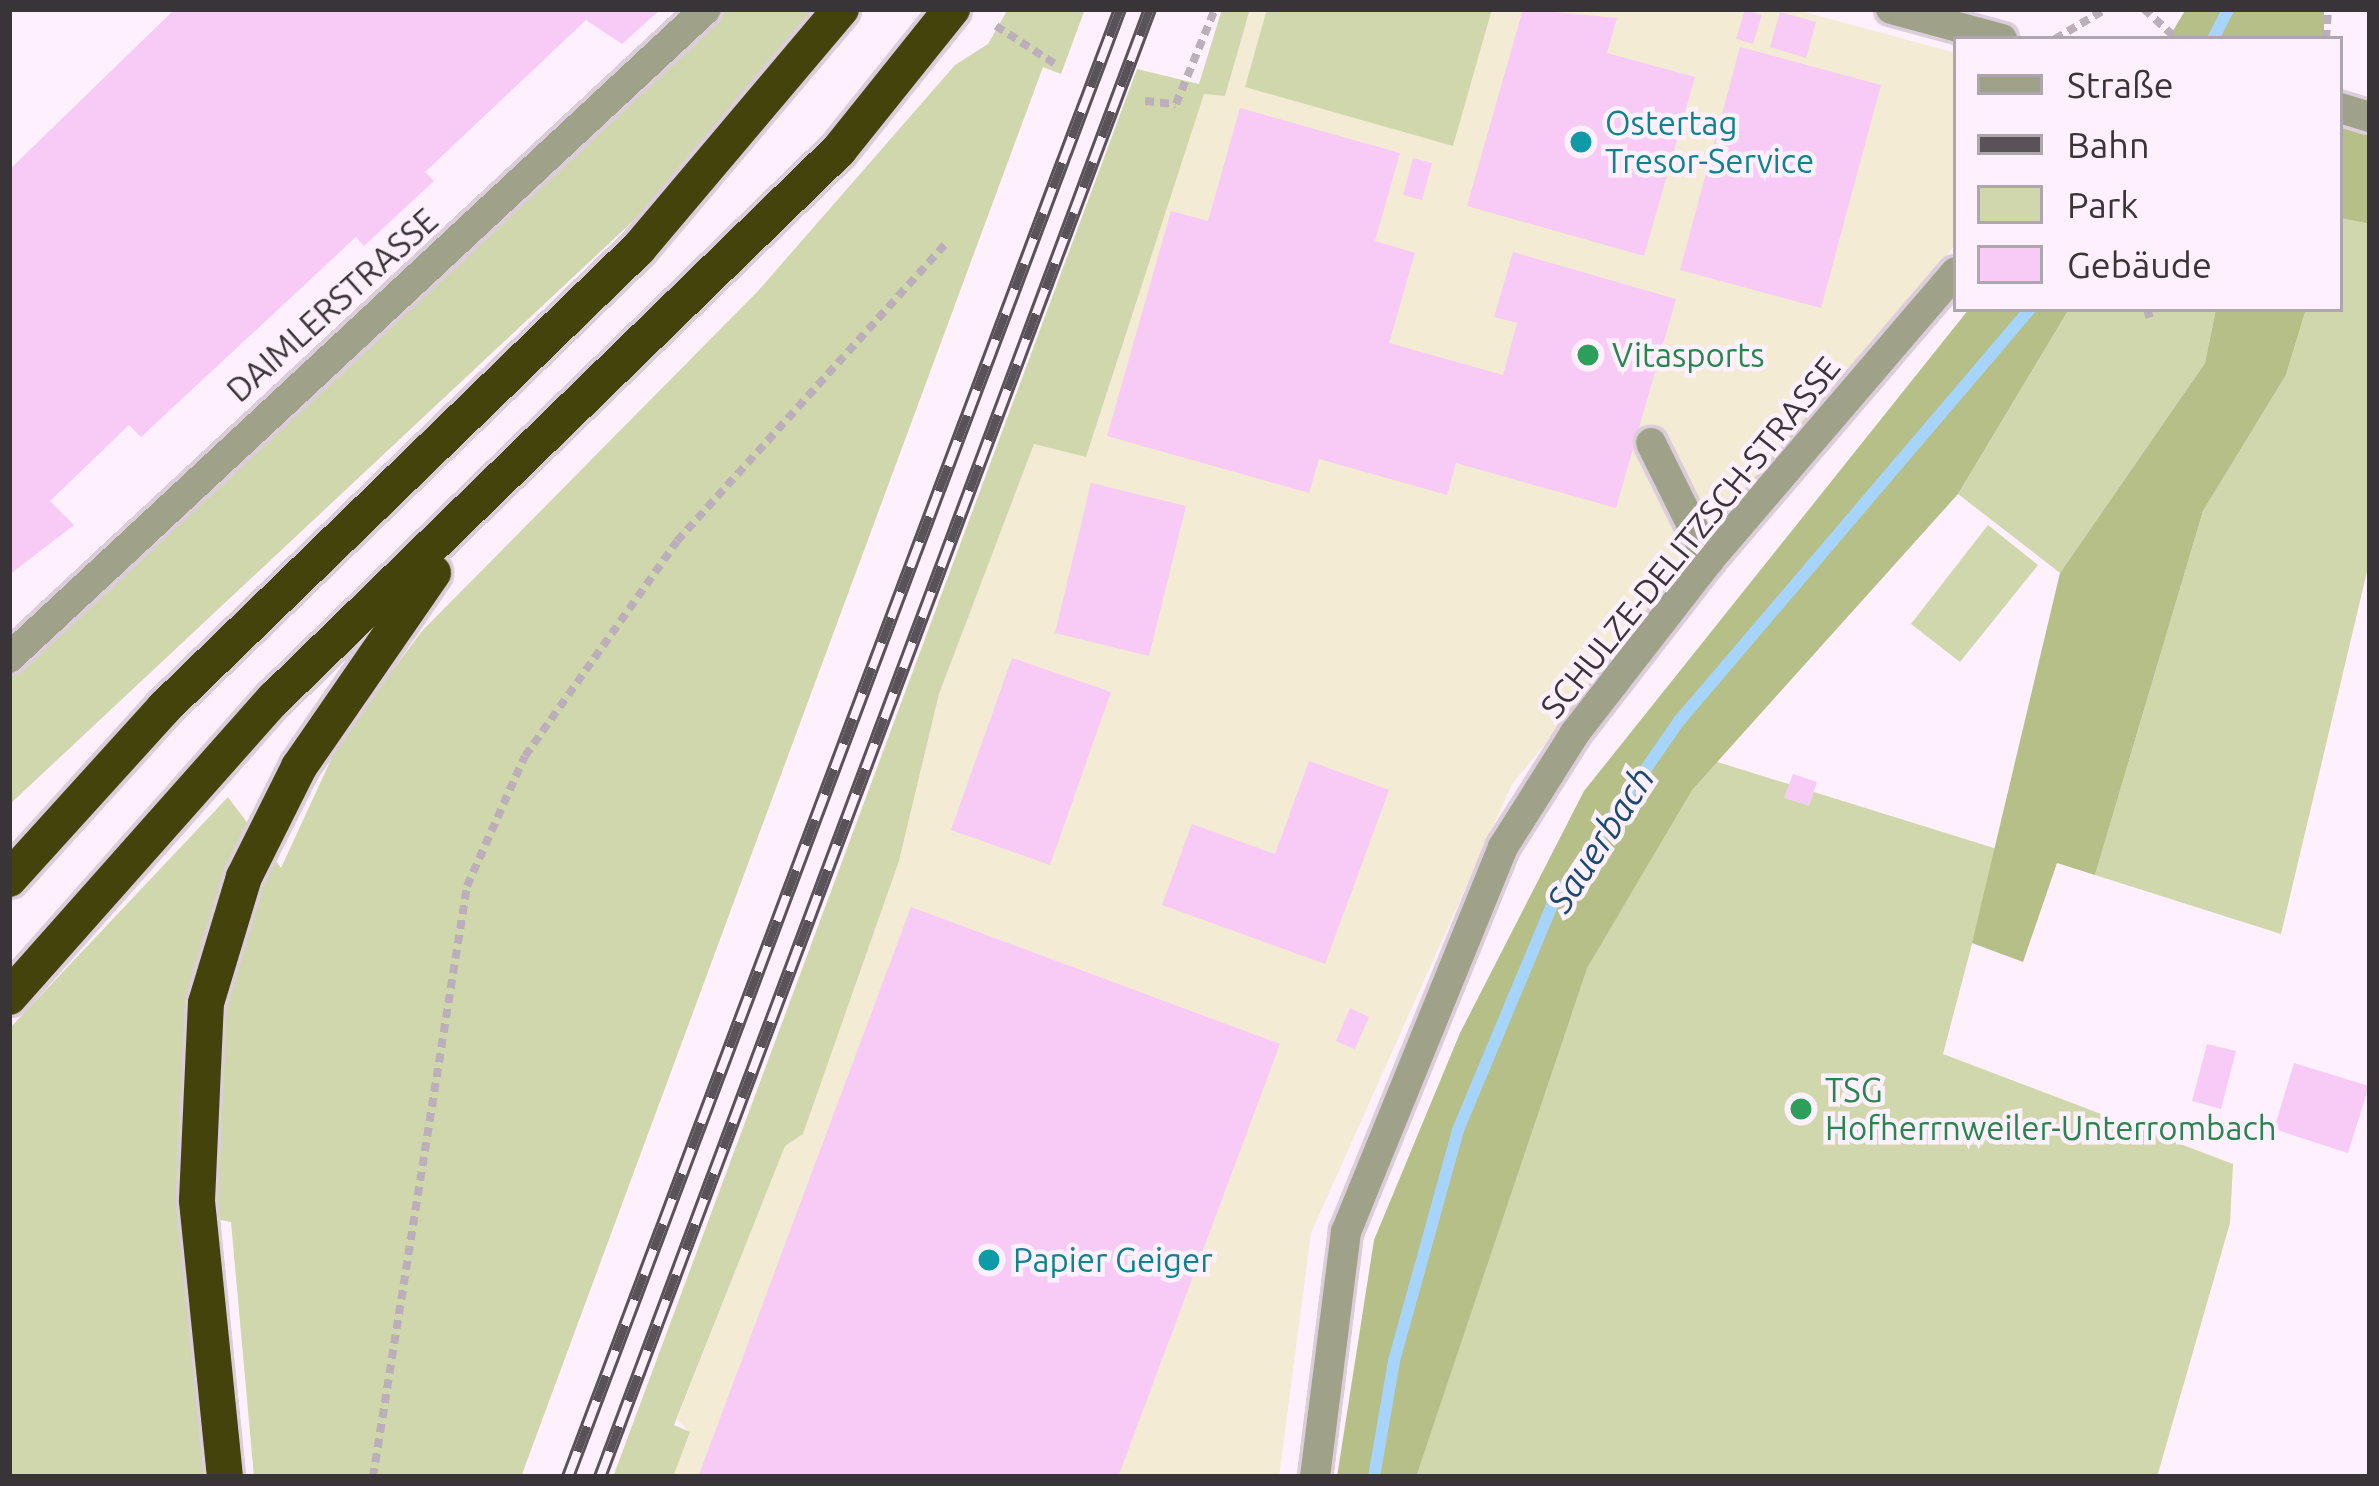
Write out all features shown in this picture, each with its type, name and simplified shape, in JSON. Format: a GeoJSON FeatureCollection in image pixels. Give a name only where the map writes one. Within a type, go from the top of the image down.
{"type":"FeatureCollection","features":[{"type":"Feature","properties":{"kind":"highway"},"geometry":{"type":"LineString","coordinates":[[9,878],[164,708],[640,248],[841,9]]}},
{"type":"Feature","properties":{"kind":"highway"},"geometry":{"type":"LineString","coordinates":[[9,997],[274,699],[519,468],[839,150],[952,9]]}},
{"type":"Feature","properties":{"kind":"highway"},"geometry":{"type":"LineString","coordinates":[[225,1477],[197,1200],[206,1003],[244,877],[299,767],[363,664],[519,468]]}},
{"type":"Feature","properties":{"kind":"street","name":"DAIMLERSTRASSE"},"geometry":{"type":"LineString","coordinates":[[9,658],[202,468],[706,9]]}},
{"type":"Feature","properties":{"kind":"street"},"geometry":{"type":"LineString","coordinates":[[1891,9],[1941,16],[1994,36]]}},
{"type":"Feature","properties":{"kind":"street","name":"SCHULZE-DELITZSCH-STRASSE"},"geometry":{"type":"LineString","coordinates":[[1315,1477],[1346,1232],[1502,847],[1575,734],[1709,560],[1953,275]]}},
{"type":"Feature","properties":{"kind":"street"},"geometry":{"type":"LineString","coordinates":[[1651,443],[1709,560]]}},
{"type":"Feature","properties":{"kind":"path"},"geometry":{"type":"LineString","coordinates":[[1145,101],[1176,104],[1215,9]]}},
{"type":"Feature","properties":{"kind":"path"},"geometry":{"type":"LineString","coordinates":[[2060,36],[2106,9]]}},
{"type":"Feature","properties":{"kind":"path"},"geometry":{"type":"LineString","coordinates":[[2144,9],[2174,36]]}},
{"type":"Feature","properties":{"kind":"path"},"geometry":{"type":"LineString","coordinates":[[996,26],[1058,65]]}},
{"type":"Feature","properties":{"kind":"path"},"geometry":{"type":"LineString","coordinates":[[373,1477],[466,886],[525,756],[677,541],[947,242]]}},
{"type":"Feature","properties":{"kind":"shaded area"},"geometry":{"type":"Polygon","coordinates":[[[1250,9],[1793,9],[1953,52],[1953,248],[1512,784],[1311,1233],[1279,1477],[673,1477],[690,1433],[677,1419],[785,1145],[803,1134],[899,861],[939,694],[1034,443],[1086,457],[1204,93],[1225,96],[1250,9]]]}},
{"type":"Feature","properties":{"kind":"green space"},"geometry":{"type":"Polygon","coordinates":[[[706,9],[818,9],[649,206],[9,805],[9,658],[706,9]]]}},
{"type":"Feature","properties":{"kind":"green space"},"geometry":{"type":"Polygon","coordinates":[[[1008,9],[1085,9],[1061,74],[1043,67],[521,1477],[254,1477],[231,1222],[182,1212],[205,1477],[9,1477],[9,1029],[228,797],[281,868],[340,740],[422,631],[758,291],[955,65],[988,44],[1008,9]]]}},
{"type":"Feature","properties":{"kind":"green space"},"geometry":{"type":"Polygon","coordinates":[[[1222,9],[1250,9],[1225,96],[1204,94],[1086,457],[1034,444],[939,694],[899,861],[803,1134],[785,1146],[674,1425],[690,1432],[673,1477],[613,1477],[1137,69],[1199,84],[1222,9]]]}},
{"type":"Feature","properties":{"kind":"green space"},"geometry":{"type":"Polygon","coordinates":[[[1267,9],[1492,9],[1453,146],[1245,87],[1267,9]]]}},
{"type":"Feature","properties":{"kind":"green space"},"geometry":{"type":"Polygon","coordinates":[[[2186,9],[2324,9],[2324,36],[2170,36],[2186,9]]]}},
{"type":"Feature","properties":{"kind":"green space"},"geometry":{"type":"Polygon","coordinates":[[[2343,120],[2370,128],[2370,224],[2343,219],[2343,120]]]}},
{"type":"Feature","properties":{"kind":"green space"},"geometry":{"type":"Polygon","coordinates":[[[2343,219],[2370,224],[2370,559],[2281,934],[2095,875],[2203,511],[2286,375],[2305,312],[2343,312],[2343,219]]]}},
{"type":"Feature","properties":{"kind":"green space"},"geometry":{"type":"Polygon","coordinates":[[[1967,312],[2067,312],[1958,494],[1692,790],[1587,968],[1416,1477],[1337,1477],[1374,1240],[1460,1033],[1584,791],[1967,312]]]}},
{"type":"Feature","properties":{"kind":"green space"},"geometry":{"type":"Polygon","coordinates":[[[2067,312],[2215,312],[2205,363],[2060,573],[1958,494],[2067,312]]]}},
{"type":"Feature","properties":{"kind":"green space"},"geometry":{"type":"Polygon","coordinates":[[[2215,312],[2305,312],[2286,375],[2203,511],[2095,875],[2057,863],[2023,962],[1972,943],[2060,573],[2205,363],[2215,312]]]}},
{"type":"Feature","properties":{"kind":"green space"},"geometry":{"type":"Polygon","coordinates":[[[1988,525],[2038,565],[1960,662],[1911,624],[1988,525]]]}},
{"type":"Feature","properties":{"kind":"green space","name":"TSG Hofherrnweiler-Unterrombach"},"geometry":{"type":"Polygon","coordinates":[[[1692,754],[1997,849],[1943,1054],[2233,1164],[2230,1223],[2157,1477],[1393,1477],[1572,931],[1692,754]]]}},
{"type":"Feature","properties":{"kind":"building"},"geometry":{"type":"Polygon","coordinates":[[[175,9],[661,9],[622,44],[586,20],[425,172],[434,181],[364,246],[356,237],[141,437],[129,425],[50,501],[74,525],[9,575],[9,170],[175,9]]]}},
{"type":"Feature","properties":{"kind":"building","name":"Ostertag Tresor-Service"},"geometry":{"type":"Polygon","coordinates":[[[1523,9],[1617,18],[1607,53],[1695,77],[1644,256],[1467,206],[1523,9]]]}},
{"type":"Feature","properties":{"kind":"building"},"geometry":{"type":"Polygon","coordinates":[[[1745,10],[1762,15],[1753,44],[1736,39],[1745,10]]]}},
{"type":"Feature","properties":{"kind":"building"},"geometry":{"type":"Polygon","coordinates":[[[1780,12],[1816,22],[1806,58],[1770,47],[1780,12]]]}},
{"type":"Feature","properties":{"kind":"building"},"geometry":{"type":"Polygon","coordinates":[[[1740,47],[1881,85],[1821,308],[1680,270],[1740,47]]]}},
{"type":"Feature","properties":{"kind":"building"},"geometry":{"type":"Polygon","coordinates":[[[1240,108],[1400,153],[1375,241],[1415,253],[1389,343],[1503,375],[1517,323],[1494,317],[1513,252],[1676,299],[1616,508],[1456,463],[1447,495],[1319,459],[1309,493],[1107,436],[1171,211],[1208,221],[1240,108]]]}},
{"type":"Feature","properties":{"kind":"building"},"geometry":{"type":"Polygon","coordinates":[[[1413,158],[1432,163],[1422,200],[1403,195],[1413,158]]]}},
{"type":"Feature","properties":{"kind":"building"},"geometry":{"type":"Polygon","coordinates":[[[1091,483],[1186,506],[1149,656],[1055,633],[1091,483]]]}},
{"type":"Feature","properties":{"kind":"building"},"geometry":{"type":"Polygon","coordinates":[[[1012,658],[1111,692],[1050,865],[951,830],[1012,658]]]}},
{"type":"Feature","properties":{"kind":"building"},"geometry":{"type":"Polygon","coordinates":[[[1309,761],[1389,790],[1325,964],[1162,905],[1192,824],[1275,854],[1309,761]]]}},
{"type":"Feature","properties":{"kind":"building"},"geometry":{"type":"Polygon","coordinates":[[[1793,774],[1817,782],[1809,806],[1784,798],[1793,774]]]}},
{"type":"Feature","properties":{"kind":"building","name":"Papier Geiger"},"geometry":{"type":"Polygon","coordinates":[[[911,907],[1280,1044],[1118,1477],[698,1477],[911,907]]]}},
{"type":"Feature","properties":{"kind":"building"},"geometry":{"type":"Polygon","coordinates":[[[1350,1008],[1369,1017],[1355,1049],[1336,1041],[1350,1008]]]}},
{"type":"Feature","properties":{"kind":"building"},"geometry":{"type":"Polygon","coordinates":[[[2207,1044],[2236,1051],[2221,1109],[2192,1101],[2207,1044]]]}},
{"type":"Feature","properties":{"kind":"building"},"geometry":{"type":"Polygon","coordinates":[[[2294,1063],[2369,1086],[2348,1153],[2274,1129],[2294,1063]]]}},
{"type":"Feature","properties":{"kind":"waterway","name":"Sauerbach"},"geometry":{"type":"LineString","coordinates":[[2214,36],[2228,9]]}},
{"type":"Feature","properties":{"kind":"waterway","name":"Sauerbach"},"geometry":{"type":"LineString","coordinates":[[1374,1477],[1394,1361],[1458,1130],[1554,901],[1680,720],[2027,312]]}},
{"type":"Feature","properties":{"kind":"railway"},"geometry":{"type":"LineString","coordinates":[[568,1477],[1120,9]]}},
{"type":"Feature","properties":{"kind":"railway"},"geometry":{"type":"LineString","coordinates":[[600,1477],[1150,9]]}},
{"type":"Feature","properties":{"kind":"place","name":"Ostertag Tresor-Service"},"geometry":{"type":"Point","coordinates":[1581,142]}},
{"type":"Feature","properties":{"kind":"place","name":"Vitasports"},"geometry":{"type":"Point","coordinates":[1588,355]}},
{"type":"Feature","properties":{"kind":"place","name":"TSG Hofherrnweiler-Unterrombach"},"geometry":{"type":"Point","coordinates":[1801,1109]}},
{"type":"Feature","properties":{"kind":"place","name":"Papier Geiger"},"geometry":{"type":"Point","coordinates":[989,1260]}}]}
